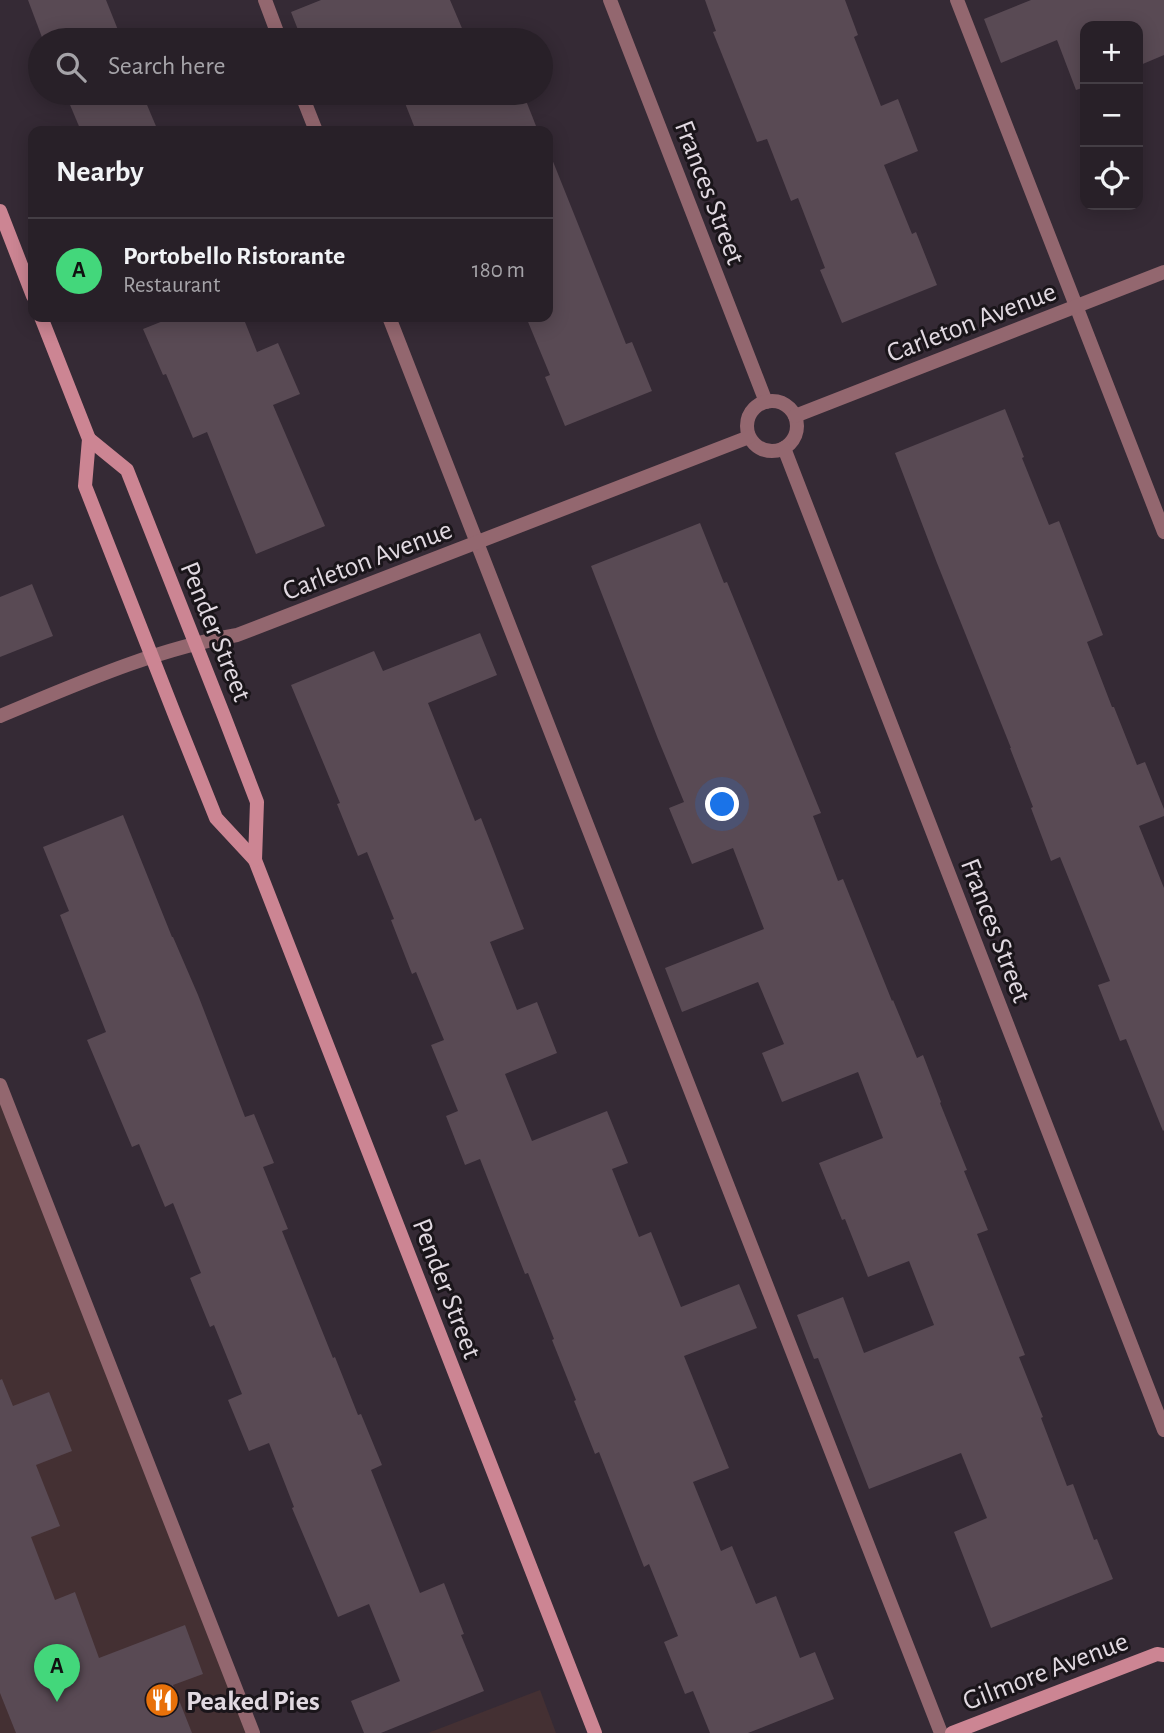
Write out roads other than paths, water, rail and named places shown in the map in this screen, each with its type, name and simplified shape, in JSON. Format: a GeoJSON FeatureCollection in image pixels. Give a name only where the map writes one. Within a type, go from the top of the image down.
{"type":"FeatureCollection","features":[{"type":"Feature","properties":{"kind":"street"},"geometry":{"type":"LineString","coordinates":[[265,0],[276,28]]}},
{"type":"Feature","properties":{"kind":"street","name":"Frances Street"},"geometry":{"type":"LineString","coordinates":[[610,0],[766,402]]}},
{"type":"Feature","properties":{"kind":"street"},"geometry":{"type":"LineString","coordinates":[[957,0],[1164,532]]}},
{"type":"Feature","properties":{"kind":"street"},"geometry":{"type":"LineString","coordinates":[[306,105],[314,126]]}},
{"type":"Feature","properties":{"kind":"street"},"geometry":{"type":"LineString","coordinates":[[0,211],[28,283]]}},
{"type":"Feature","properties":{"kind":"street","name":"Carleton Avenue"},"geometry":{"type":"LineString","coordinates":[[795,416],[1164,272]]}},
{"type":"Feature","properties":{"kind":"street","name":"Pender Street"},"geometry":{"type":"LineString","coordinates":[[43,322],[89,439],[85,486],[216,818],[255,860],[595,1733]]}},
{"type":"Feature","properties":{"kind":"street"},"geometry":{"type":"LineString","coordinates":[[391,322],[941,1733]]}},
{"type":"Feature","properties":{"kind":"street"},"geometry":{"type":"LineString","coordinates":[[766,402],[783,404],[795,416],[797,430],[790,444],[784,449],[776,451],[761,448],[749,437],[747,423],[759,405],[766,402]]}},
{"type":"Feature","properties":{"kind":"street","name":"Carleton Avenue"},"geometry":{"type":"LineString","coordinates":[[0,716],[109,671],[196,644],[237,635],[749,437]]}},
{"type":"Feature","properties":{"kind":"street","name":"Pender Street"},"geometry":{"type":"LineString","coordinates":[[89,439],[127,470],[196,644],[257,802],[255,860]]}},
{"type":"Feature","properties":{"kind":"street","name":"Frances Street"},"geometry":{"type":"LineString","coordinates":[[784,449],[1164,1430]]}},
{"type":"Feature","properties":{"kind":"street"},"geometry":{"type":"LineString","coordinates":[[0,1086],[253,1733]]}},
{"type":"Feature","properties":{"kind":"street","name":"Gilmore Avenue"},"geometry":{"type":"LineString","coordinates":[[952,1733],[1161,1650]]}},
{"type":"Feature","properties":{"kind":"place","name":"Peaked Pies"},"geometry":{"type":"Point","coordinates":[162,1700]}},
{"type":"Feature","properties":{"kind":"place","name":"Portobello Ristorante"},"geometry":{"type":"Point","coordinates":[57,1702]}}]}
